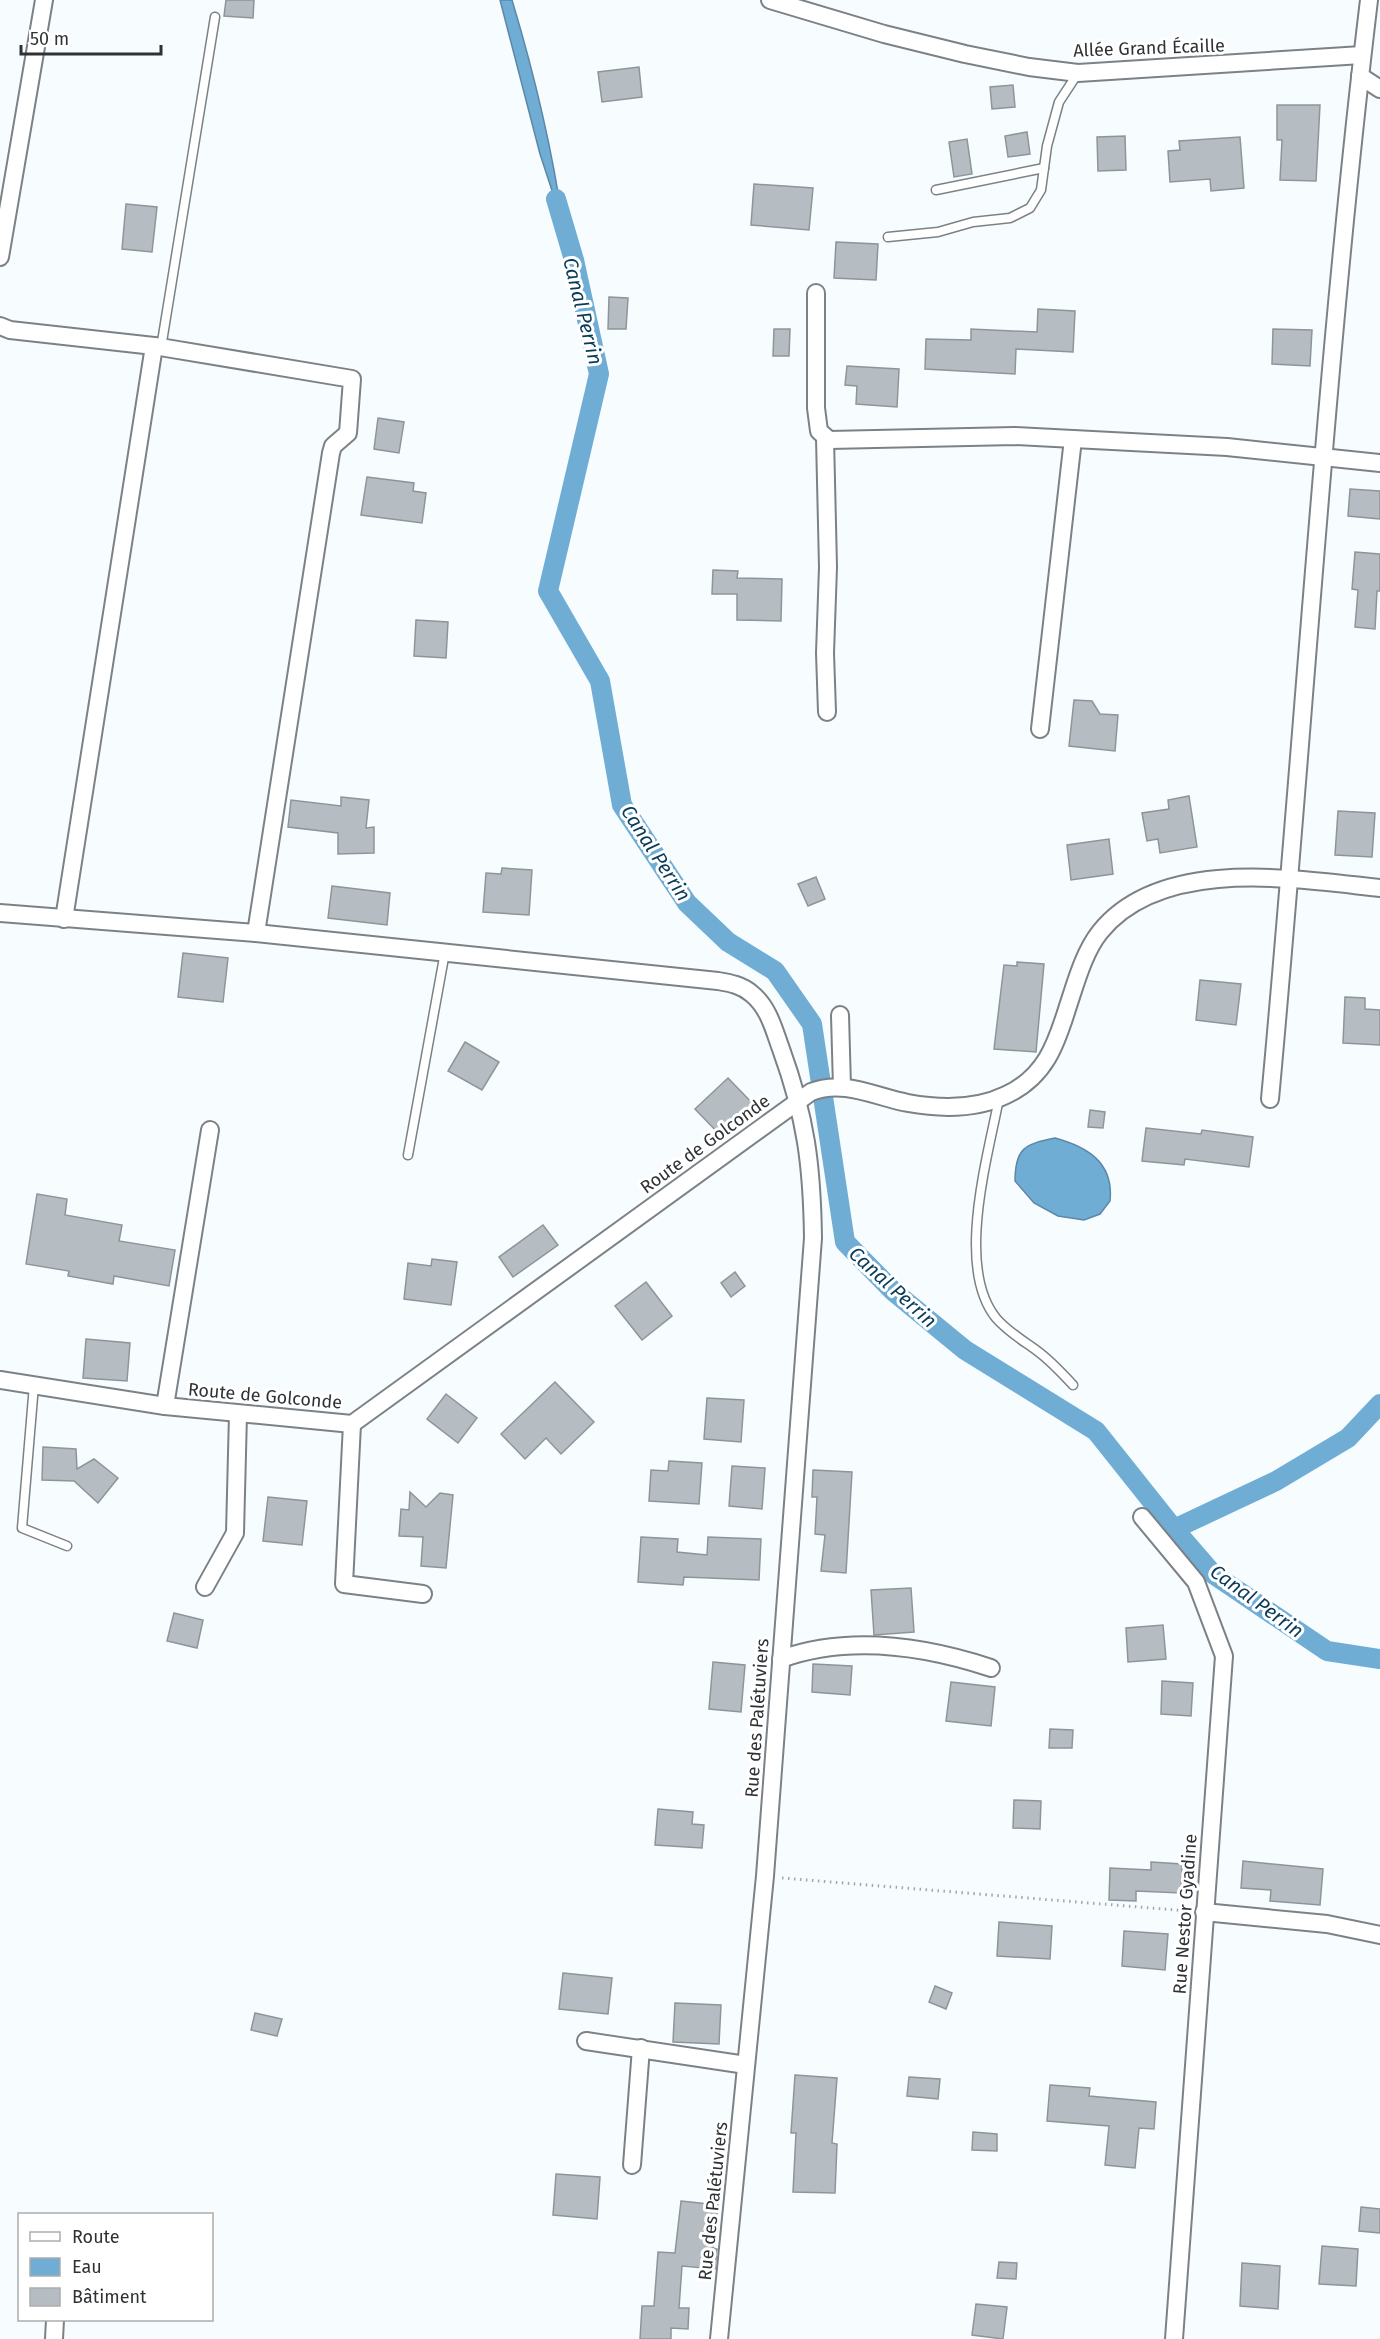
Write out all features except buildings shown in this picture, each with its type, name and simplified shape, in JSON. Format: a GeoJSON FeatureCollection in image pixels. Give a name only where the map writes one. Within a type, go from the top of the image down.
{"type":"FeatureCollection","features":[{"type":"Feature","properties":{"kind":"street"},"geometry":{"type":"LineString","coordinates":[[0,257],[45,0]]}},
{"type":"Feature","properties":{"kind":"street","name":"Allée Grand Écaille"},"geometry":{"type":"LineString","coordinates":[[770,0],[800,5],[965,54],[1029,67],[1078,73],[1362,55]]}},
{"type":"Feature","properties":{"kind":"street"},"geometry":{"type":"LineString","coordinates":[[1270,1099],[1291,879],[1322,456],[1368,0]]}},
{"type":"Feature","properties":{"kind":"street"},"geometry":{"type":"LineString","coordinates":[[1360,76],[1380,89]]}},
{"type":"Feature","properties":{"kind":"street"},"geometry":{"type":"LineString","coordinates":[[816,293],[816,408],[819,431],[825,438],[828,567],[825,654],[827,712]]}},
{"type":"Feature","properties":{"kind":"street"},"geometry":{"type":"LineString","coordinates":[[0,326],[10,330],[157,347],[345,376],[353,382],[348,433],[333,446],[331,453],[256,933]]}},
{"type":"Feature","properties":{"kind":"street"},"geometry":{"type":"LineString","coordinates":[[64,919],[157,347]]}},
{"type":"Feature","properties":{"kind":"street"},"geometry":{"type":"LineString","coordinates":[[825,438],[851,441],[1015,436],[1227,447],[1380,463]]}},
{"type":"Feature","properties":{"kind":"street"},"geometry":{"type":"LineString","coordinates":[[1040,729],[1072,439]]}},
{"type":"Feature","properties":{"kind":"street","name":"Route de Golconde"},"geometry":{"type":"LineString","coordinates":[[0,1380],[165,1406],[352,1424],[799,1100],[819,1089],[842,1087],[936,1107],[960,1108],[999,1098],[1023,1086],[1039,1074],[1048,1060],[1087,956],[1099,933],[1132,904],[1148,895],[1189,883],[1291,879],[1380,888]]}},
{"type":"Feature","properties":{"kind":"street","name":"Rue des Palétuviers"},"geometry":{"type":"LineString","coordinates":[[0,913],[256,933],[701,979],[741,987],[760,1002],[766,1011],[799,1100],[811,1176],[813,1238],[765,1876],[719,2339]]}},
{"type":"Feature","properties":{"kind":"street"},"geometry":{"type":"LineString","coordinates":[[840,1015],[842,1087]]}},
{"type":"Feature","properties":{"kind":"street"},"geometry":{"type":"LineString","coordinates":[[165,1406],[210,1130]]}},
{"type":"Feature","properties":{"kind":"street"},"geometry":{"type":"LineString","coordinates":[[205,1587],[235,1533],[238,1414]]}},
{"type":"Feature","properties":{"kind":"street"},"geometry":{"type":"LineString","coordinates":[[352,1424],[344,1584],[423,1594]]}},
{"type":"Feature","properties":{"kind":"street","name":"Rue Nestor Gyadine"},"geometry":{"type":"LineString","coordinates":[[1142,1517],[1196,1582],[1224,1656],[1174,2339]]}},
{"type":"Feature","properties":{"kind":"street"},"geometry":{"type":"LineString","coordinates":[[781,1659],[809,1649],[903,1647],[953,1655],[991,1668]]}},
{"type":"Feature","properties":{"kind":"street"},"geometry":{"type":"LineString","coordinates":[[1204,1912],[1327,1924],[1380,1935]]}},
{"type":"Feature","properties":{"kind":"street"},"geometry":{"type":"LineString","coordinates":[[586,2041],[746,2065]]}},
{"type":"Feature","properties":{"kind":"street"},"geometry":{"type":"LineString","coordinates":[[632,2165],[641,2048]]}},
{"type":"Feature","properties":{"kind":"street"},"geometry":{"type":"LineString","coordinates":[[54,2339],[55,2321]]}},
{"type":"Feature","properties":{"kind":"lane"},"geometry":{"type":"LineString","coordinates":[[157,347],[215,17]]}},
{"type":"Feature","properties":{"kind":"lane"},"geometry":{"type":"LineString","coordinates":[[888,237],[931,233],[973,222],[1020,214],[1036,201],[1052,122],[1059,102],[1078,73]]}},
{"type":"Feature","properties":{"kind":"lane"},"geometry":{"type":"LineString","coordinates":[[936,190],[1044,168]]}},
{"type":"Feature","properties":{"kind":"lane"},"geometry":{"type":"LineString","coordinates":[[408,1155],[445,952]]}},
{"type":"Feature","properties":{"kind":"lane"},"geometry":{"type":"LineString","coordinates":[[999,1098],[979,1211],[980,1283],[990,1310],[998,1320],[1055,1366],[1072,1385]]}},
{"type":"Feature","properties":{"kind":"lane"},"geometry":{"type":"LineString","coordinates":[[34,1385],[22,1528],[67,1546]]}},
{"type":"Feature","properties":{"kind":"path"},"geometry":{"type":"LineString","coordinates":[[765,1876],[1204,1912]]}},
{"type":"Feature","properties":{"kind":"water"},"geometry":{"type":"Polygon","coordinates":[[[500,0],[512,0],[520,27],[548,139],[563,224],[540,154],[500,0]]]}},
{"type":"Feature","properties":{"kind":"water"},"geometry":{"type":"Polygon","coordinates":[[[1055,1138],[1088,1152],[1103,1167],[1108,1176],[1110,1201],[1100,1214],[1084,1220],[1058,1216],[1034,1203],[1015,1181],[1017,1161],[1024,1149],[1055,1138]]]}},
{"type":"Feature","properties":{"kind":"waterway","name":"Canal Perrin"},"geometry":{"type":"LineString","coordinates":[[556,199],[574,260],[599,374],[548,591],[600,681],[622,805],[687,903],[728,942],[775,971],[812,1024],[845,1242],[893,1291],[965,1350],[1096,1431],[1213,1574],[1327,1651],[1380,1659]]}},
{"type":"Feature","properties":{"kind":"waterway"},"geometry":{"type":"LineString","coordinates":[[1174,1529],[1276,1481],[1348,1438],[1380,1404]]}}]}
